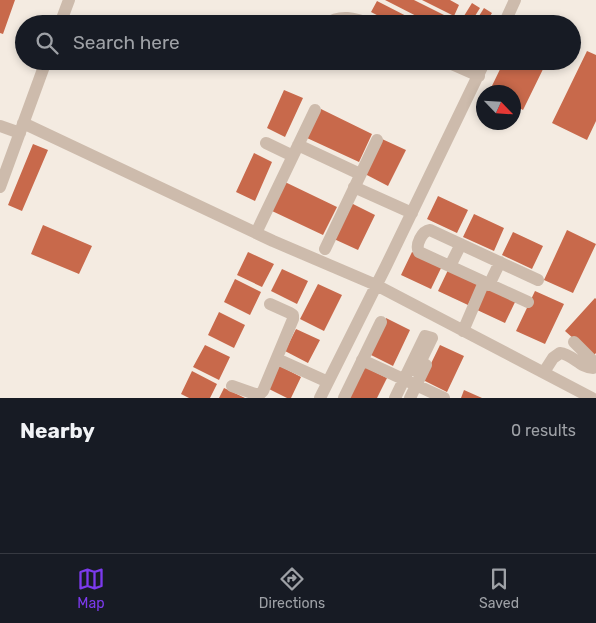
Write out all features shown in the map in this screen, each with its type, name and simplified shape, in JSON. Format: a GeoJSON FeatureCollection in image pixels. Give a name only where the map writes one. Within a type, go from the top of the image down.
{"type":"FeatureCollection","features":[{"type":"Feature","properties":{"kind":"street"},"geometry":{"type":"LineString","coordinates":[[63,15],[69,0]]}},
{"type":"Feature","properties":{"kind":"street"},"geometry":{"type":"LineString","coordinates":[[508,15],[515,0]]}},
{"type":"Feature","properties":{"kind":"street"},"geometry":{"type":"LineString","coordinates":[[0,187],[43,70]]}},
{"type":"Feature","properties":{"kind":"street"},"geometry":{"type":"LineString","coordinates":[[465,70],[478,76]]}},
{"type":"Feature","properties":{"kind":"street"},"geometry":{"type":"LineString","coordinates":[[320,398],[481,70]]}},
{"type":"Feature","properties":{"kind":"street"},"geometry":{"type":"LineString","coordinates":[[256,234],[315,110]]}},
{"type":"Feature","properties":{"kind":"street"},"geometry":{"type":"LineString","coordinates":[[0,126],[22,128],[256,234],[376,285],[591,395]]}},
{"type":"Feature","properties":{"kind":"street"},"geometry":{"type":"LineString","coordinates":[[325,249],[377,140]]}},
{"type":"Feature","properties":{"kind":"street"},"geometry":{"type":"LineString","coordinates":[[266,143],[296,151],[360,174]]}},
{"type":"Feature","properties":{"kind":"street"},"geometry":{"type":"LineString","coordinates":[[354,187],[412,213]]}},
{"type":"Feature","properties":{"kind":"street"},"geometry":{"type":"LineString","coordinates":[[528,302],[419,252],[417,246],[420,239],[424,231],[430,230],[538,280]]}},
{"type":"Feature","properties":{"kind":"street"},"geometry":{"type":"LineString","coordinates":[[403,231],[420,239]]}},
{"type":"Feature","properties":{"kind":"street"},"geometry":{"type":"LineString","coordinates":[[450,266],[461,244]]}},
{"type":"Feature","properties":{"kind":"street"},"geometry":{"type":"LineString","coordinates":[[463,331],[487,283],[500,262]]}},
{"type":"Feature","properties":{"kind":"street"},"geometry":{"type":"LineString","coordinates":[[232,386],[255,394],[260,394],[263,391],[292,323],[293,316],[270,304]]}},
{"type":"Feature","properties":{"kind":"street"},"geometry":{"type":"LineString","coordinates":[[416,371],[442,319]]}},
{"type":"Feature","properties":{"kind":"street"},"geometry":{"type":"LineString","coordinates":[[344,398],[381,322]]}},
{"type":"Feature","properties":{"kind":"street"},"geometry":{"type":"LineString","coordinates":[[395,398],[425,336],[432,338],[437,341],[410,398]]}},
{"type":"Feature","properties":{"kind":"street"},"geometry":{"type":"LineString","coordinates":[[544,372],[553,358],[560,353],[593,368],[595,362],[574,342]]}},
{"type":"Feature","properties":{"kind":"street"},"geometry":{"type":"LineString","coordinates":[[277,359],[328,382]]}},
{"type":"Feature","properties":{"kind":"street"},"geometry":{"type":"LineString","coordinates":[[362,360],[444,398]]}},
{"type":"Feature","properties":{"kind":"building"},"geometry":{"type":"Polygon","coordinates":[[[0,0],[15,0],[3,34],[0,33],[0,0]]]}},
{"type":"Feature","properties":{"kind":"building"},"geometry":{"type":"Polygon","coordinates":[[[385,0],[414,0],[444,15],[414,15],[385,0]]]}},
{"type":"Feature","properties":{"kind":"building"},"geometry":{"type":"Polygon","coordinates":[[[422,0],[450,0],[459,5],[454,15],[422,0]]]}},
{"type":"Feature","properties":{"kind":"building"},"geometry":{"type":"Polygon","coordinates":[[[377,1],[404,15],[377,15],[371,12],[377,1]]]}},
{"type":"Feature","properties":{"kind":"building"},"geometry":{"type":"Polygon","coordinates":[[[472,3],[480,8],[476,15],[465,15],[472,3]]]}},
{"type":"Feature","properties":{"kind":"building"},"geometry":{"type":"Polygon","coordinates":[[[484,8],[492,13],[491,15],[480,15],[484,8]]]}},
{"type":"Feature","properties":{"kind":"building"},"geometry":{"type":"Polygon","coordinates":[[[587,51],[596,55],[596,121],[587,140],[552,123],[578,70],[581,70],[581,63],[587,51]]]}},
{"type":"Feature","properties":{"kind":"building"},"geometry":{"type":"Polygon","coordinates":[[[500,70],[543,70],[523,110],[521,109],[521,85],[492,85],[500,70]]]}},
{"type":"Feature","properties":{"kind":"building"},"geometry":{"type":"Polygon","coordinates":[[[284,90],[303,98],[285,137],[267,128],[284,90]]]}},
{"type":"Feature","properties":{"kind":"building"},"geometry":{"type":"Polygon","coordinates":[[[321,109],[372,134],[359,162],[307,138],[321,109]]]}},
{"type":"Feature","properties":{"kind":"building"},"geometry":{"type":"Polygon","coordinates":[[[382,139],[406,150],[388,186],[365,174],[382,139]]]}},
{"type":"Feature","properties":{"kind":"building"},"geometry":{"type":"Polygon","coordinates":[[[33,144],[48,150],[22,211],[8,205],[33,144]]]}},
{"type":"Feature","properties":{"kind":"building"},"geometry":{"type":"Polygon","coordinates":[[[254,153],[272,162],[255,201],[236,192],[254,153]]]}},
{"type":"Feature","properties":{"kind":"building"},"geometry":{"type":"Polygon","coordinates":[[[285,182],[337,207],[323,235],[272,211],[285,182]]]}},
{"type":"Feature","properties":{"kind":"building"},"geometry":{"type":"Polygon","coordinates":[[[438,196],[468,210],[457,233],[427,219],[438,196]]]}},
{"type":"Feature","properties":{"kind":"building"},"geometry":{"type":"Polygon","coordinates":[[[351,203],[375,215],[358,250],[334,239],[351,203]]]}},
{"type":"Feature","properties":{"kind":"building"},"geometry":{"type":"Polygon","coordinates":[[[474,214],[504,228],[494,251],[463,237],[474,214]]]}},
{"type":"Feature","properties":{"kind":"building"},"geometry":{"type":"Polygon","coordinates":[[[43,225],[92,246],[79,274],[31,254],[43,225]]]}},
{"type":"Feature","properties":{"kind":"building"},"geometry":{"type":"Polygon","coordinates":[[[567,230],[596,244],[573,293],[544,280],[567,230]]]}},
{"type":"Feature","properties":{"kind":"building"},"geometry":{"type":"Polygon","coordinates":[[[513,232],[543,246],[532,269],[502,255],[513,232]]]}},
{"type":"Feature","properties":{"kind":"building"},"geometry":{"type":"Polygon","coordinates":[[[248,252],[274,264],[262,287],[237,275],[248,252]]]}},
{"type":"Feature","properties":{"kind":"building"},"geometry":{"type":"Polygon","coordinates":[[[412,252],[442,266],[431,289],[401,275],[412,252]]]}},
{"type":"Feature","properties":{"kind":"building"},"geometry":{"type":"Polygon","coordinates":[[[449,268],[479,282],[468,305],[438,291],[449,268]]]}},
{"type":"Feature","properties":{"kind":"building"},"geometry":{"type":"Polygon","coordinates":[[[282,269],[308,281],[297,304],[271,291],[282,269]]]}},
{"type":"Feature","properties":{"kind":"building"},"geometry":{"type":"Polygon","coordinates":[[[235,279],[261,292],[250,315],[224,302],[235,279]]]}},
{"type":"Feature","properties":{"kind":"building"},"geometry":{"type":"Polygon","coordinates":[[[318,284],[342,295],[324,331],[300,319],[318,284]]]}},
{"type":"Feature","properties":{"kind":"building"},"geometry":{"type":"Polygon","coordinates":[[[486,286],[516,300],[505,323],[475,309],[486,286]]]}},
{"type":"Feature","properties":{"kind":"building"},"geometry":{"type":"Polygon","coordinates":[[[535,291],[564,304],[545,344],[516,331],[535,291]]]}},
{"type":"Feature","properties":{"kind":"building"},"geometry":{"type":"Polygon","coordinates":[[[595,298],[596,353],[593,356],[565,331],[595,298]]]}},
{"type":"Feature","properties":{"kind":"building"},"geometry":{"type":"Polygon","coordinates":[[[219,312],[245,325],[234,348],[208,335],[219,312]]]}},
{"type":"Feature","properties":{"kind":"building"},"geometry":{"type":"Polygon","coordinates":[[[386,318],[410,330],[393,366],[369,354],[386,318]]]}},
{"type":"Feature","properties":{"kind":"building"},"geometry":{"type":"Polygon","coordinates":[[[296,329],[320,340],[308,363],[285,351],[296,329]]]}},
{"type":"Feature","properties":{"kind":"building"},"geometry":{"type":"Polygon","coordinates":[[[205,345],[230,357],[219,380],[193,367],[205,345]]]}},
{"type":"Feature","properties":{"kind":"building"},"geometry":{"type":"Polygon","coordinates":[[[440,345],[464,356],[447,392],[423,380],[440,345]]]}},
{"type":"Feature","properties":{"kind":"building"},"geometry":{"type":"Polygon","coordinates":[[[278,365],[301,377],[291,398],[287,398],[267,388],[278,365]]]}},
{"type":"Feature","properties":{"kind":"building"},"geometry":{"type":"Polygon","coordinates":[[[363,366],[387,378],[377,398],[348,398],[363,366]]]}},
{"type":"Feature","properties":{"kind":"building"},"geometry":{"type":"Polygon","coordinates":[[[192,371],[217,384],[210,398],[189,398],[181,394],[192,371]]]}},
{"type":"Feature","properties":{"kind":"building"},"geometry":{"type":"Polygon","coordinates":[[[224,388],[245,398],[219,398],[224,388]]]}},
{"type":"Feature","properties":{"kind":"building"},"geometry":{"type":"Polygon","coordinates":[[[464,390],[482,398],[461,398],[464,390]]]}}]}
